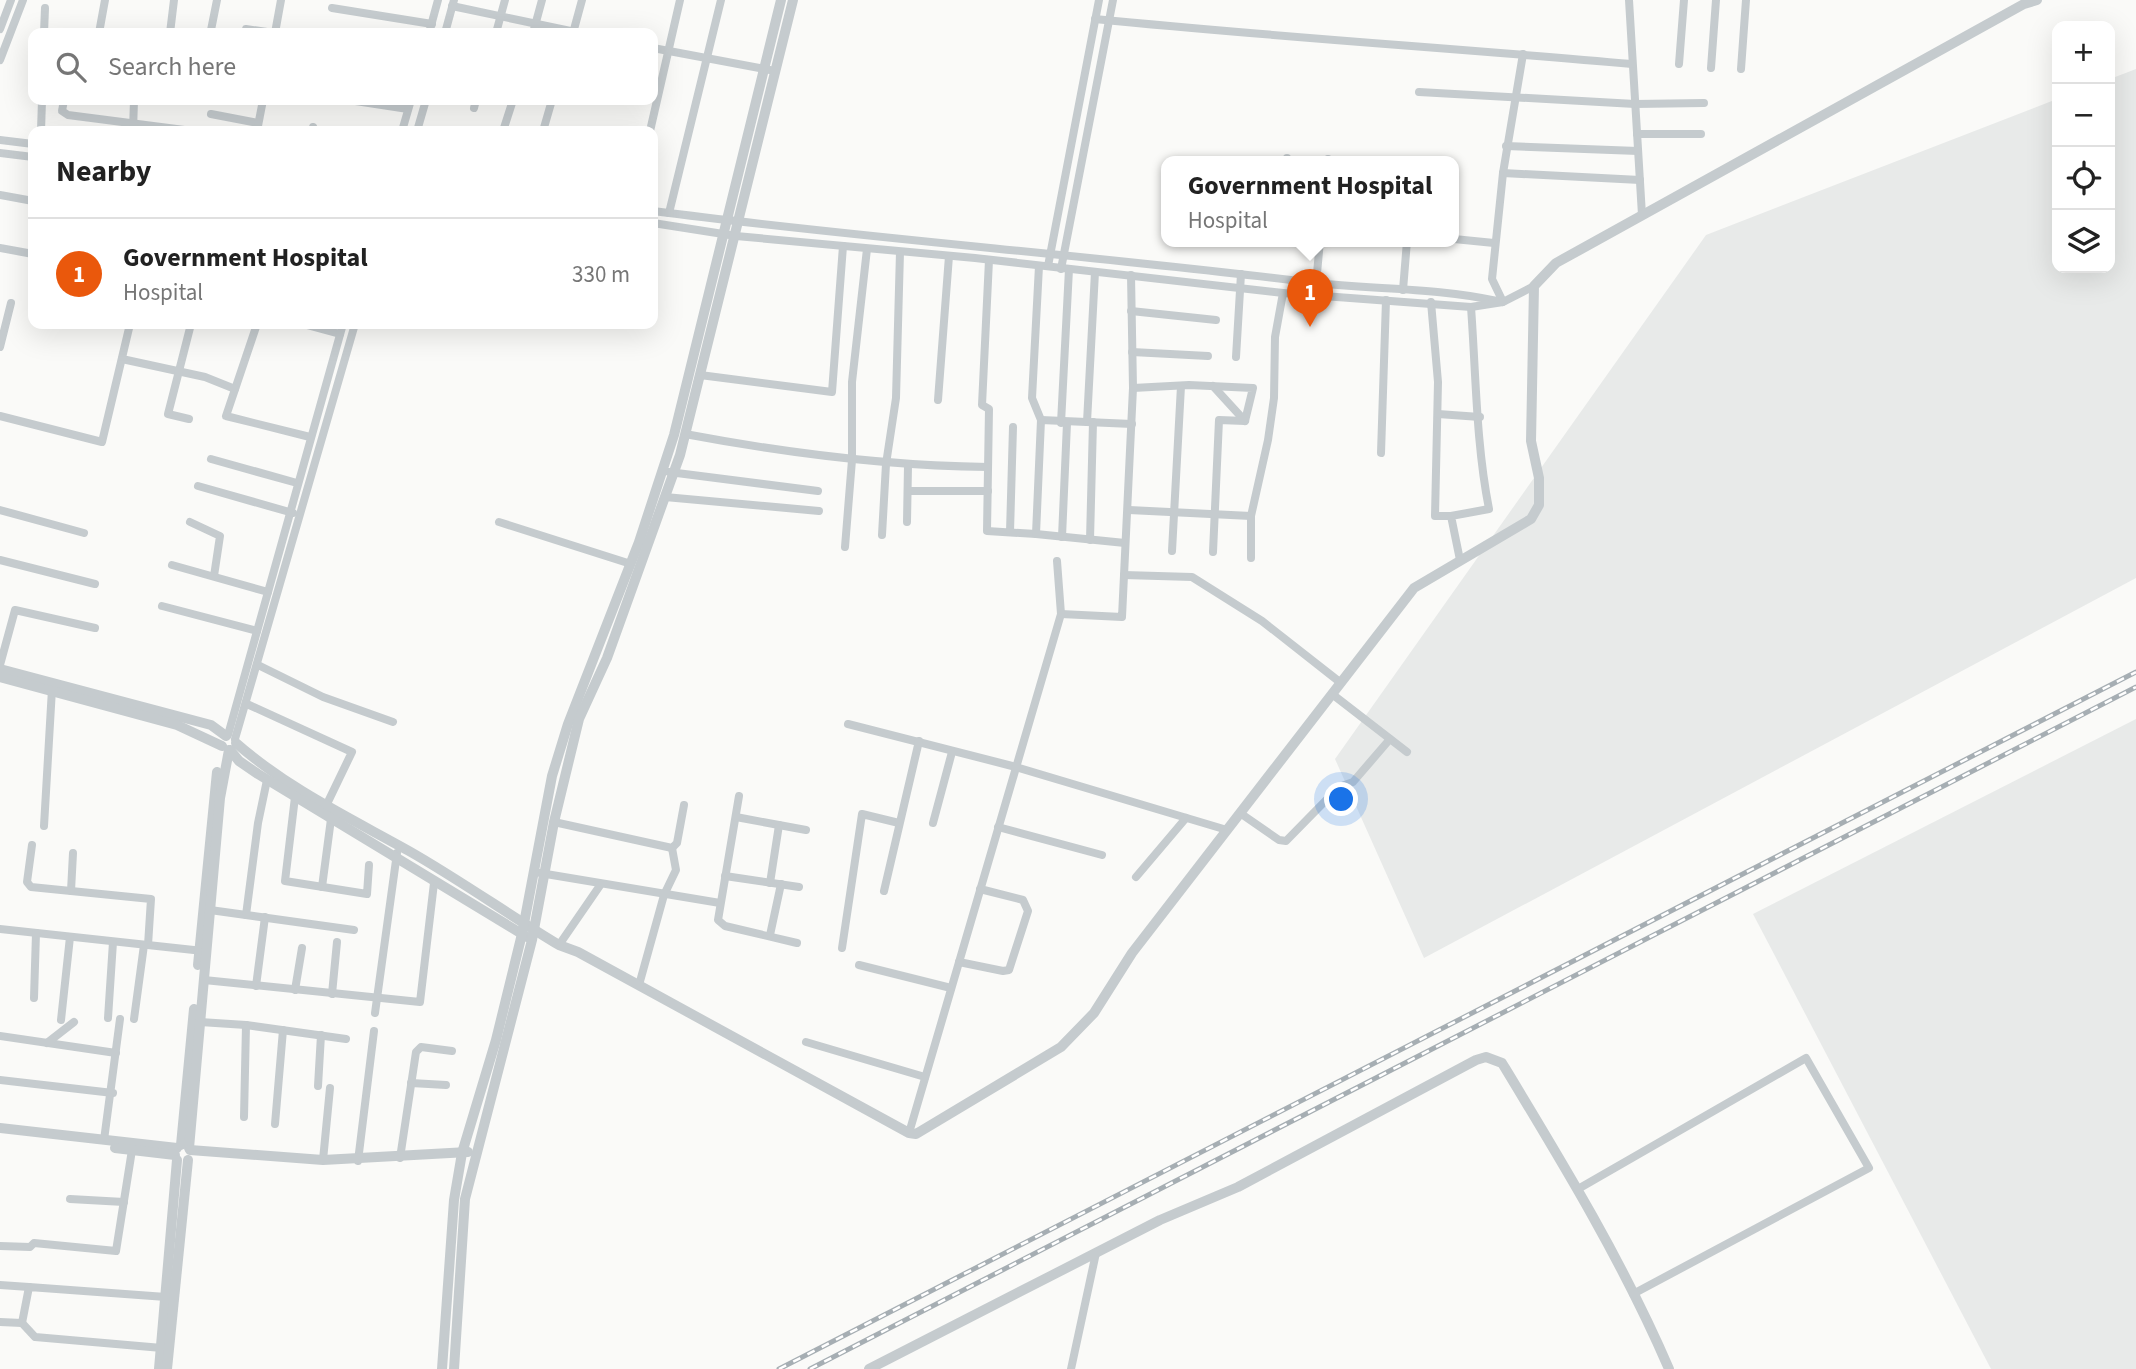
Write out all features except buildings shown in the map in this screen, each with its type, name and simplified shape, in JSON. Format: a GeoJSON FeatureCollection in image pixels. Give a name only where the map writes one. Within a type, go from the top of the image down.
{"type":"FeatureCollection","features":[{"type":"Feature","properties":{"kind":"street"},"geometry":{"type":"LineString","coordinates":[[0,29],[11,0]]}},
{"type":"Feature","properties":{"kind":"street"},"geometry":{"type":"LineString","coordinates":[[0,60],[23,0]]}},
{"type":"Feature","properties":{"kind":"street"},"geometry":{"type":"LineString","coordinates":[[100,28],[106,0]]}},
{"type":"Feature","properties":{"kind":"street"},"geometry":{"type":"LineString","coordinates":[[171,28],[174,0]]}},
{"type":"Feature","properties":{"kind":"street"},"geometry":{"type":"LineString","coordinates":[[211,28],[217,0]]}},
{"type":"Feature","properties":{"kind":"street"},"geometry":{"type":"LineString","coordinates":[[275,28],[281,0]]}},
{"type":"Feature","properties":{"kind":"street"},"geometry":{"type":"LineString","coordinates":[[430,28],[438,0]]}},
{"type":"Feature","properties":{"kind":"street"},"geometry":{"type":"LineString","coordinates":[[497,28],[505,0]]}},
{"type":"Feature","properties":{"kind":"street"},"geometry":{"type":"LineString","coordinates":[[534,28],[542,0]]}},
{"type":"Feature","properties":{"kind":"street"},"geometry":{"type":"LineString","coordinates":[[577,28],[582,0]]}},
{"type":"Feature","properties":{"kind":"street"},"geometry":{"type":"LineString","coordinates":[[658,84],[680,0]]}},
{"type":"Feature","properties":{"kind":"street"},"geometry":{"type":"LineString","coordinates":[[669,214],[721,0]]}},
{"type":"Feature","properties":{"kind":"street"},"geometry":{"type":"LineString","coordinates":[[454,1369],[459,1199],[475,1152],[533,934],[552,776],[568,724],[685,434],[736,236],[780,0]]}},
{"type":"Feature","properties":{"kind":"street"},"geometry":{"type":"LineString","coordinates":[[442,1369],[462,1153],[496,1040],[522,928],[554,822],[579,719],[607,658],[665,498],[674,435],[723,228],[769,70],[793,0]]}},
{"type":"Feature","properties":{"kind":"street"},"geometry":{"type":"LineString","coordinates":[[1048,267],[1099,0]]}},
{"type":"Feature","properties":{"kind":"street"},"geometry":{"type":"LineString","coordinates":[[1062,537],[1065,255],[1113,0]]}},
{"type":"Feature","properties":{"kind":"street"},"geometry":{"type":"LineString","coordinates":[[1616,0],[1629,1],[1642,215]]}},
{"type":"Feature","properties":{"kind":"street"},"geometry":{"type":"LineString","coordinates":[[1679,64],[1684,0]]}},
{"type":"Feature","properties":{"kind":"street"},"geometry":{"type":"LineString","coordinates":[[1712,68],[1716,0]]}},
{"type":"Feature","properties":{"kind":"street"},"geometry":{"type":"LineString","coordinates":[[1741,69],[1746,0]]}},
{"type":"Feature","properties":{"kind":"street"},"geometry":{"type":"LineString","coordinates":[[2011,0],[2024,4]]}},
{"type":"Feature","properties":{"kind":"street"},"geometry":{"type":"LineString","coordinates":[[658,212],[723,228],[736,236],[989,260],[1283,293],[1471,307],[1503,302],[1534,286],[1556,263],[2024,4],[2038,0]]}},
{"type":"Feature","properties":{"kind":"street"},"geometry":{"type":"LineString","coordinates":[[446,28],[453,3],[501,16],[531,28]]}},
{"type":"Feature","properties":{"kind":"street"},"geometry":{"type":"LineString","coordinates":[[44,28],[45,8]]}},
{"type":"Feature","properties":{"kind":"street"},"geometry":{"type":"LineString","coordinates":[[332,8],[425,28]]}},
{"type":"Feature","properties":{"kind":"street"},"geometry":{"type":"LineString","coordinates":[[1096,19],[1282,38],[1386,42],[1632,64]]}},
{"type":"Feature","properties":{"kind":"street"},"geometry":{"type":"LineString","coordinates":[[658,49],[769,70]]}},
{"type":"Feature","properties":{"kind":"street"},"geometry":{"type":"LineString","coordinates":[[1503,302],[1492,279],[1494,243],[1506,146],[1518,95],[1523,54]]}},
{"type":"Feature","properties":{"kind":"street"},"geometry":{"type":"LineString","coordinates":[[1419,92],[1518,95],[1635,104],[1704,103]]}},
{"type":"Feature","properties":{"kind":"street"},"geometry":{"type":"LineString","coordinates":[[41,126],[42,105]]}},
{"type":"Feature","properties":{"kind":"street"},"geometry":{"type":"LineString","coordinates":[[63,105],[62,111],[68,115],[128,126]]}},
{"type":"Feature","properties":{"kind":"street"},"geometry":{"type":"LineString","coordinates":[[133,126],[134,105]]}},
{"type":"Feature","properties":{"kind":"street"},"geometry":{"type":"LineString","coordinates":[[258,126],[261,105]]}},
{"type":"Feature","properties":{"kind":"street"},"geometry":{"type":"LineString","coordinates":[[403,126],[410,105]]}},
{"type":"Feature","properties":{"kind":"street"},"geometry":{"type":"LineString","coordinates":[[418,126],[425,105]]}},
{"type":"Feature","properties":{"kind":"street"},"geometry":{"type":"LineString","coordinates":[[505,126],[511,105]]}},
{"type":"Feature","properties":{"kind":"street"},"geometry":{"type":"LineString","coordinates":[[544,126],[551,105]]}},
{"type":"Feature","properties":{"kind":"street"},"geometry":{"type":"LineString","coordinates":[[651,126],[654,105]]}},
{"type":"Feature","properties":{"kind":"street"},"geometry":{"type":"LineString","coordinates":[[211,114],[254,126]]}},
{"type":"Feature","properties":{"kind":"street"},"geometry":{"type":"LineString","coordinates":[[1637,134],[1700,134]]}},
{"type":"Feature","properties":{"kind":"street"},"geometry":{"type":"LineString","coordinates":[[0,140],[28,143]]}},
{"type":"Feature","properties":{"kind":"street"},"geometry":{"type":"LineString","coordinates":[[1506,146],[1638,150]]}},
{"type":"Feature","properties":{"kind":"street"},"geometry":{"type":"LineString","coordinates":[[0,153],[28,156]]}},
{"type":"Feature","properties":{"kind":"street"},"geometry":{"type":"LineString","coordinates":[[1503,173],[1640,180]]}},
{"type":"Feature","properties":{"kind":"street"},"geometry":{"type":"LineString","coordinates":[[0,195],[28,200]]}},
{"type":"Feature","properties":{"kind":"street"},"geometry":{"type":"LineString","coordinates":[[658,223],[723,228],[738,224],[1065,255],[1317,284],[1471,295],[1503,302]]}},
{"type":"Feature","properties":{"kind":"street"},"geometry":{"type":"LineString","coordinates":[[1459,240],[1494,243]]}},
{"type":"Feature","properties":{"kind":"street"},"geometry":{"type":"LineString","coordinates":[[700,375],[832,392],[843,246]]}},
{"type":"Feature","properties":{"kind":"street"},"geometry":{"type":"LineString","coordinates":[[1317,284],[1320,247]]}},
{"type":"Feature","properties":{"kind":"street"},"geometry":{"type":"LineString","coordinates":[[1403,289],[1406,247]]}},
{"type":"Feature","properties":{"kind":"street"},"geometry":{"type":"LineString","coordinates":[[0,248],[28,253]]}},
{"type":"Feature","properties":{"kind":"street"},"geometry":{"type":"LineString","coordinates":[[845,547],[852,460],[852,382],[867,248]]}},
{"type":"Feature","properties":{"kind":"street"},"geometry":{"type":"LineString","coordinates":[[882,535],[886,464],[895,398],[900,252]]}},
{"type":"Feature","properties":{"kind":"street"},"geometry":{"type":"LineString","coordinates":[[938,400],[949,256]]}},
{"type":"Feature","properties":{"kind":"street"},"geometry":{"type":"LineString","coordinates":[[989,260],[982,405],[989,409],[987,531],[1125,544]]}},
{"type":"Feature","properties":{"kind":"street"},"geometry":{"type":"LineString","coordinates":[[1036,534],[1041,419],[1032,398],[1039,266]]}},
{"type":"Feature","properties":{"kind":"street"},"geometry":{"type":"LineString","coordinates":[[1090,540],[1090,422],[1095,272]]}},
{"type":"Feature","properties":{"kind":"street"},"geometry":{"type":"LineString","coordinates":[[1236,357],[1241,274]]}},
{"type":"Feature","properties":{"kind":"street"},"geometry":{"type":"LineString","coordinates":[[1061,614],[1122,617],[1133,388],[1131,275]]}},
{"type":"Feature","properties":{"kind":"street"},"geometry":{"type":"LineString","coordinates":[[229,744],[239,761],[267,780],[331,818],[398,852],[434,883],[639,985],[909,1133],[916,1134],[1061,1047],[1078,1034],[1132,953],[1414,588],[1531,519],[1539,505],[1539,478],[1531,441],[1534,286]]}},
{"type":"Feature","properties":{"kind":"street"},"geometry":{"type":"LineString","coordinates":[[1251,558],[1251,516],[1268,440],[1274,398],[1275,337],[1283,293]]}},
{"type":"Feature","properties":{"kind":"street"},"geometry":{"type":"LineString","coordinates":[[1381,453],[1386,300]]}},
{"type":"Feature","properties":{"kind":"street"},"geometry":{"type":"LineString","coordinates":[[1431,302],[1438,414],[1435,516],[1489,509],[1479,454],[1480,417],[1471,307]]}},
{"type":"Feature","properties":{"kind":"street"},"geometry":{"type":"LineString","coordinates":[[0,347],[11,303]]}},
{"type":"Feature","properties":{"kind":"street"},"geometry":{"type":"LineString","coordinates":[[1132,310],[1216,320]]}},
{"type":"Feature","properties":{"kind":"street"},"geometry":{"type":"LineString","coordinates":[[0,416],[103,442],[129,329]]}},
{"type":"Feature","properties":{"kind":"street"},"geometry":{"type":"LineString","coordinates":[[190,329],[168,414],[190,419]]}},
{"type":"Feature","properties":{"kind":"street"},"geometry":{"type":"LineString","coordinates":[[255,329],[226,416],[310,437]]}},
{"type":"Feature","properties":{"kind":"street"},"geometry":{"type":"LineString","coordinates":[[322,329],[340,334]]}},
{"type":"Feature","properties":{"kind":"street"},"geometry":{"type":"LineString","coordinates":[[167,1369],[212,797],[229,744],[297,483],[342,329]]}},
{"type":"Feature","properties":{"kind":"street"},"geometry":{"type":"LineString","coordinates":[[159,1369],[200,1022],[204,980],[202,950],[210,910],[220,798],[229,744],[247,704],[354,329]]}},
{"type":"Feature","properties":{"kind":"street"},"geometry":{"type":"LineString","coordinates":[[1132,352],[1208,356]]}},
{"type":"Feature","properties":{"kind":"street"},"geometry":{"type":"LineString","coordinates":[[122,359],[179,372],[235,390]]}},
{"type":"Feature","properties":{"kind":"street"},"geometry":{"type":"LineString","coordinates":[[1172,551],[1172,512],[1181,386]]}},
{"type":"Feature","properties":{"kind":"street"},"geometry":{"type":"LineString","coordinates":[[1213,386],[1245,421]]}},
{"type":"Feature","properties":{"kind":"street"},"geometry":{"type":"LineString","coordinates":[[1133,388],[1253,388],[1245,421]]}},
{"type":"Feature","properties":{"kind":"street"},"geometry":{"type":"LineString","coordinates":[[1438,414],[1480,417]]}},
{"type":"Feature","properties":{"kind":"street"},"geometry":{"type":"LineString","coordinates":[[1041,419],[1064,423],[1132,424]]}},
{"type":"Feature","properties":{"kind":"street"},"geometry":{"type":"LineString","coordinates":[[1213,552],[1219,419],[1245,421]]}},
{"type":"Feature","properties":{"kind":"street"},"geometry":{"type":"LineString","coordinates":[[1010,533],[1013,427]]}},
{"type":"Feature","properties":{"kind":"street"},"geometry":{"type":"LineString","coordinates":[[685,434],[754,447],[886,464],[988,467]]}},
{"type":"Feature","properties":{"kind":"street"},"geometry":{"type":"LineString","coordinates":[[211,459],[297,483]]}},
{"type":"Feature","properties":{"kind":"street"},"geometry":{"type":"LineString","coordinates":[[907,522],[908,466]]}},
{"type":"Feature","properties":{"kind":"street"},"geometry":{"type":"LineString","coordinates":[[668,472],[818,491]]}},
{"type":"Feature","properties":{"kind":"street"},"geometry":{"type":"LineString","coordinates":[[198,486],[300,515]]}},
{"type":"Feature","properties":{"kind":"street"},"geometry":{"type":"LineString","coordinates":[[908,491],[988,491]]}},
{"type":"Feature","properties":{"kind":"street"},"geometry":{"type":"LineString","coordinates":[[665,498],[820,511]]}},
{"type":"Feature","properties":{"kind":"street"},"geometry":{"type":"LineString","coordinates":[[0,510],[84,533]]}},
{"type":"Feature","properties":{"kind":"street"},"geometry":{"type":"LineString","coordinates":[[1129,510],[1251,516]]}},
{"type":"Feature","properties":{"kind":"street"},"geometry":{"type":"LineString","coordinates":[[1451,516],[1460,560]]}},
{"type":"Feature","properties":{"kind":"street"},"geometry":{"type":"LineString","coordinates":[[190,522],[220,536],[214,576]]}},
{"type":"Feature","properties":{"kind":"street"},"geometry":{"type":"LineString","coordinates":[[499,522],[631,564]]}},
{"type":"Feature","properties":{"kind":"street"},"geometry":{"type":"LineString","coordinates":[[0,560],[95,584]]}},
{"type":"Feature","properties":{"kind":"street"},"geometry":{"type":"LineString","coordinates":[[909,1133],[1061,614],[1057,561]]}},
{"type":"Feature","properties":{"kind":"street"},"geometry":{"type":"LineString","coordinates":[[172,565],[268,592]]}},
{"type":"Feature","properties":{"kind":"street"},"geometry":{"type":"LineString","coordinates":[[1124,575],[1192,577],[1262,621],[1341,683]]}},
{"type":"Feature","properties":{"kind":"street"},"geometry":{"type":"LineString","coordinates":[[162,606],[257,632]]}},
{"type":"Feature","properties":{"kind":"street"},"geometry":{"type":"LineString","coordinates":[[95,628],[15,610],[0,667],[229,744],[522,928]]}},
{"type":"Feature","properties":{"kind":"street"},"geometry":{"type":"LineString","coordinates":[[258,665],[323,697],[393,722]]}},
{"type":"Feature","properties":{"kind":"street"},"geometry":{"type":"LineString","coordinates":[[0,677],[52,686]]}},
{"type":"Feature","properties":{"kind":"street"},"geometry":{"type":"LineString","coordinates":[[44,825],[52,686]]}},
{"type":"Feature","properties":{"kind":"street"},"geometry":{"type":"LineString","coordinates":[[1332,694],[1407,752]]}},
{"type":"Feature","properties":{"kind":"street"},"geometry":{"type":"LineString","coordinates":[[247,704],[352,752],[326,806]]}},
{"type":"Feature","properties":{"kind":"street"},"geometry":{"type":"LineString","coordinates":[[848,724],[1016,767],[1227,830]]}},
{"type":"Feature","properties":{"kind":"street"},"geometry":{"type":"LineString","coordinates":[[1240,813],[1279,840],[1286,841],[1339,788],[1352,784],[1390,739]]}},
{"type":"Feature","properties":{"kind":"street"},"geometry":{"type":"LineString","coordinates":[[884,891],[919,741]]}},
{"type":"Feature","properties":{"kind":"street"},"geometry":{"type":"LineString","coordinates":[[933,823],[952,752]]}},
{"type":"Feature","properties":{"kind":"street"},"geometry":{"type":"LineString","coordinates":[[246,915],[258,823],[267,780]]}},
{"type":"Feature","properties":{"kind":"street"},"geometry":{"type":"LineString","coordinates":[[739,796],[720,903],[719,923],[797,943]]}},
{"type":"Feature","properties":{"kind":"street"},"geometry":{"type":"LineString","coordinates":[[295,797],[285,881],[367,894],[369,865]]}},
{"type":"Feature","properties":{"kind":"street"},"geometry":{"type":"LineString","coordinates":[[672,848],[677,843],[684,805]]}},
{"type":"Feature","properties":{"kind":"street"},"geometry":{"type":"LineString","coordinates":[[842,948],[862,814],[899,823]]}},
{"type":"Feature","properties":{"kind":"street"},"geometry":{"type":"LineString","coordinates":[[736,817],[806,830]]}},
{"type":"Feature","properties":{"kind":"street"},"geometry":{"type":"LineString","coordinates":[[323,887],[331,818]]}},
{"type":"Feature","properties":{"kind":"street"},"geometry":{"type":"LineString","coordinates":[[1136,877],[1186,818]]}},
{"type":"Feature","properties":{"kind":"street"},"geometry":{"type":"LineString","coordinates":[[554,822],[672,848]]}},
{"type":"Feature","properties":{"kind":"street"},"geometry":{"type":"LineString","coordinates":[[770,883],[779,825]]}},
{"type":"Feature","properties":{"kind":"street"},"geometry":{"type":"LineString","coordinates":[[998,827],[1102,855]]}},
{"type":"Feature","properties":{"kind":"street"},"geometry":{"type":"LineString","coordinates":[[32,845],[28,885],[151,900],[134,1019]]}},
{"type":"Feature","properties":{"kind":"street"},"geometry":{"type":"LineString","coordinates":[[639,985],[664,895],[676,870],[672,848]]}},
{"type":"Feature","properties":{"kind":"street"},"geometry":{"type":"LineString","coordinates":[[375,1013],[398,852]]}},
{"type":"Feature","properties":{"kind":"street"},"geometry":{"type":"LineString","coordinates":[[71,891],[73,853]]}},
{"type":"Feature","properties":{"kind":"street"},"geometry":{"type":"LineString","coordinates":[[539,873],[720,903]]}},
{"type":"Feature","properties":{"kind":"street"},"geometry":{"type":"LineString","coordinates":[[725,876],[799,887]]}},
{"type":"Feature","properties":{"kind":"street"},"geometry":{"type":"LineString","coordinates":[[204,980],[377,1000],[420,1002],[434,883]]}},
{"type":"Feature","properties":{"kind":"street"},"geometry":{"type":"LineString","coordinates":[[556,943],[601,884]]}},
{"type":"Feature","properties":{"kind":"street"},"geometry":{"type":"LineString","coordinates":[[770,936],[781,884]]}},
{"type":"Feature","properties":{"kind":"street"},"geometry":{"type":"LineString","coordinates":[[959,962],[1009,970],[1028,911],[1023,900],[980,889]]}},
{"type":"Feature","properties":{"kind":"street"},"geometry":{"type":"LineString","coordinates":[[210,910],[354,930]]}},
{"type":"Feature","properties":{"kind":"street"},"geometry":{"type":"LineString","coordinates":[[256,986],[265,917]]}},
{"type":"Feature","properties":{"kind":"street"},"geometry":{"type":"LineString","coordinates":[[0,929],[202,950]]}},
{"type":"Feature","properties":{"kind":"street"},"geometry":{"type":"LineString","coordinates":[[34,998],[36,933]]}},
{"type":"Feature","properties":{"kind":"street"},"geometry":{"type":"LineString","coordinates":[[61,1020],[70,937]]}},
{"type":"Feature","properties":{"kind":"street"},"geometry":{"type":"LineString","coordinates":[[108,1018],[113,942]]}},
{"type":"Feature","properties":{"kind":"street"},"geometry":{"type":"LineString","coordinates":[[332,994],[338,942]]}},
{"type":"Feature","properties":{"kind":"street"},"geometry":{"type":"LineString","coordinates":[[295,990],[302,948]]}},
{"type":"Feature","properties":{"kind":"street"},"geometry":{"type":"LineString","coordinates":[[859,965],[951,988]]}},
{"type":"Feature","properties":{"kind":"street"},"geometry":{"type":"LineString","coordinates":[[104,1139],[113,1093],[120,1019]]}},
{"type":"Feature","properties":{"kind":"street"},"geometry":{"type":"LineString","coordinates":[[47,1043],[74,1022]]}},
{"type":"Feature","properties":{"kind":"street"},"geometry":{"type":"LineString","coordinates":[[200,1022],[246,1025],[346,1039]]}},
{"type":"Feature","properties":{"kind":"street"},"geometry":{"type":"LineString","coordinates":[[244,1117],[246,1025]]}},
{"type":"Feature","properties":{"kind":"street"},"geometry":{"type":"LineString","coordinates":[[275,1124],[283,1030]]}},
{"type":"Feature","properties":{"kind":"street"},"geometry":{"type":"LineString","coordinates":[[358,1161],[374,1031]]}},
{"type":"Feature","properties":{"kind":"street"},"geometry":{"type":"LineString","coordinates":[[318,1086],[321,1035]]}},
{"type":"Feature","properties":{"kind":"street"},"geometry":{"type":"LineString","coordinates":[[0,1037],[116,1053]]}},
{"type":"Feature","properties":{"kind":"street"},"geometry":{"type":"LineString","coordinates":[[806,1042],[925,1077]]}},
{"type":"Feature","properties":{"kind":"street"},"geometry":{"type":"LineString","coordinates":[[400,1158],[418,1048],[452,1051]]}},
{"type":"Feature","properties":{"kind":"street"},"geometry":{"type":"LineString","coordinates":[[869,1369],[1163,1219],[1238,1187],[1486,1057],[1502,1063],[1578,1189],[1669,1369]]}},
{"type":"Feature","properties":{"kind":"street"},"geometry":{"type":"LineString","coordinates":[[1578,1189],[1806,1058],[1869,1168],[1633,1294]]}},
{"type":"Feature","properties":{"kind":"street"},"geometry":{"type":"LineString","coordinates":[[0,1080],[113,1093]]}},
{"type":"Feature","properties":{"kind":"street"},"geometry":{"type":"LineString","coordinates":[[411,1083],[446,1085]]}},
{"type":"Feature","properties":{"kind":"street"},"geometry":{"type":"LineString","coordinates":[[323,1160],[330,1088]]}},
{"type":"Feature","properties":{"kind":"street"},"geometry":{"type":"LineString","coordinates":[[0,1128],[104,1139],[183,1153]]}},
{"type":"Feature","properties":{"kind":"street"},"geometry":{"type":"LineString","coordinates":[[0,1135],[132,1150],[323,1160],[358,1161],[475,1152]]}},
{"type":"Feature","properties":{"kind":"street"},"geometry":{"type":"LineString","coordinates":[[0,1246],[30,1247],[34,1243],[116,1251],[132,1150]]}},
{"type":"Feature","properties":{"kind":"street"},"geometry":{"type":"LineString","coordinates":[[70,1199],[124,1202]]}},
{"type":"Feature","properties":{"kind":"street"},"geometry":{"type":"LineString","coordinates":[[1071,1369],[1097,1253]]}},
{"type":"Feature","properties":{"kind":"street"},"geometry":{"type":"LineString","coordinates":[[0,1285],[166,1297]]}},
{"type":"Feature","properties":{"kind":"street"},"geometry":{"type":"LineString","coordinates":[[22,1323],[29,1287]]}},
{"type":"Feature","properties":{"kind":"street"},"geometry":{"type":"LineString","coordinates":[[0,1322],[22,1323],[35,1337],[162,1348]]}},
{"type":"Feature","properties":{"kind":"shaded area"},"geometry":{"type":"Polygon","coordinates":[[[2136,69],[2136,578],[1424,958],[1335,759],[1706,235],[2052,101],[2052,273],[2115,273],[2115,77],[2136,69]]]}},
{"type":"Feature","properties":{"kind":"shaded area"},"geometry":{"type":"Polygon","coordinates":[[[2136,719],[2136,1369],[1991,1369],[1753,914],[2136,719]]]}},
{"type":"Feature","properties":{"kind":"railway"},"geometry":{"type":"LineString","coordinates":[[779,1369],[2136,672]]}},
{"type":"Feature","properties":{"kind":"railway"},"geometry":{"type":"LineString","coordinates":[[810,1369],[2136,687]]}},
{"type":"Feature","properties":{"kind":"place","name":"Government Hospital"},"geometry":{"type":"Point","coordinates":[1310,327]}}]}
